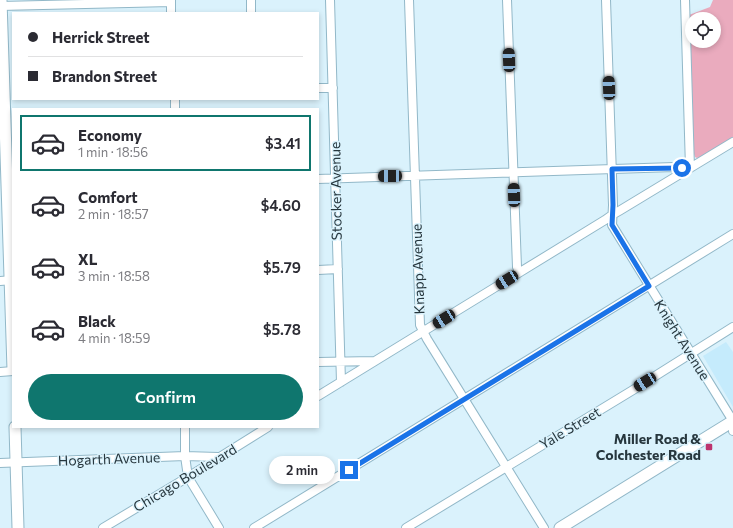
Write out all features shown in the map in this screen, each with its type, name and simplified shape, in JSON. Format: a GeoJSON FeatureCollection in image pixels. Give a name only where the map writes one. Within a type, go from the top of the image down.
{"type":"FeatureCollection","features":[{"type":"Feature","properties":{"kind":"main road"},"geometry":{"type":"LineString","coordinates":[[1,4],[6,98],[8,280],[12,352]]}},
{"type":"Feature","properties":{"kind":"main road"},"geometry":{"type":"LineString","coordinates":[[560,528],[733,421]]}},
{"type":"Feature","properties":{"kind":"main road"},"geometry":{"type":"LineString","coordinates":[[15,428],[18,528]]}},
{"type":"Feature","properties":{"kind":"street"},"geometry":{"type":"LineString","coordinates":[[251,0],[251,12]]}},
{"type":"Feature","properties":{"kind":"street","name":"Stocker Avenue"},"geometry":{"type":"LineString","coordinates":[[330,0],[341,382]]}},
{"type":"Feature","properties":{"kind":"street","name":"Knapp Avenue"},"geometry":{"type":"LineString","coordinates":[[409,0],[420,325],[544,528]]}},
{"type":"Feature","properties":{"kind":"street"},"geometry":{"type":"LineString","coordinates":[[507,0],[516,266],[519,272]]}},
{"type":"Feature","properties":{"kind":"street","name":"Knight Avenue"},"geometry":{"type":"LineString","coordinates":[[606,0],[613,205],[612,225],[690,354],[733,421]]}},
{"type":"Feature","properties":{"kind":"street"},"geometry":{"type":"LineString","coordinates":[[684,0],[690,168]]}},
{"type":"Feature","properties":{"kind":"street"},"geometry":{"type":"LineString","coordinates":[[1,4],[171,1],[171,12]]}},
{"type":"Feature","properties":{"kind":"street"},"geometry":{"type":"LineString","coordinates":[[319,88],[333,88]]}},
{"type":"Feature","properties":{"kind":"street"},"geometry":{"type":"LineString","coordinates":[[319,395],[733,142]]}},
{"type":"Feature","properties":{"kind":"street"},"geometry":{"type":"LineString","coordinates":[[319,179],[674,167],[690,168]]}},
{"type":"Feature","properties":{"kind":"street"},"geometry":{"type":"LineString","coordinates":[[254,528],[733,234]]}},
{"type":"Feature","properties":{"kind":"street"},"geometry":{"type":"LineString","coordinates":[[319,270],[338,269]]}},
{"type":"Feature","properties":{"kind":"street","name":"Yale Street"},"geometry":{"type":"LineString","coordinates":[[406,528],[733,327]]}},
{"type":"Feature","properties":{"kind":"street"},"geometry":{"type":"LineString","coordinates":[[319,362],[374,361]]}},
{"type":"Feature","properties":{"kind":"street"},"geometry":{"type":"LineString","coordinates":[[0,372],[12,370]]}},
{"type":"Feature","properties":{"kind":"street"},"geometry":{"type":"LineString","coordinates":[[733,421],[733,431]]}},
{"type":"Feature","properties":{"kind":"street"},"geometry":{"type":"LineString","coordinates":[[185,428],[185,456],[188,477],[219,528]]}},
{"type":"Feature","properties":{"kind":"street","name":"Chicago Boulevard"},"geometry":{"type":"LineString","coordinates":[[102,528],[266,428]]}},
{"type":"Feature","properties":{"kind":"street","name":"Hogarth Avenue"},"geometry":{"type":"LineString","coordinates":[[0,462],[185,456],[218,458]]}},
{"type":"Feature","properties":{"kind":"shaded area"},"geometry":{"type":"Polygon","coordinates":[[[713,0],[733,0],[733,137],[697,158],[694,154],[690,48],[721,48],[721,12],[697,12],[710,7],[713,0]]]}},
{"type":"Feature","properties":{"kind":"shaded area"},"geometry":{"type":"Polygon","coordinates":[[[726,342],[733,352],[733,407],[703,356],[726,342]]]}},
{"type":"Feature","properties":{"kind":"place","name":"Miller Road & Colchester Road"},"geometry":{"type":"Point","coordinates":[709,447]}},
{"type":"Feature","properties":{"kind":"route"},"geometry":{"type":"LineString","coordinates":[[349,470],[649,286],[612,225],[612,169],[682,168]]}}]}
